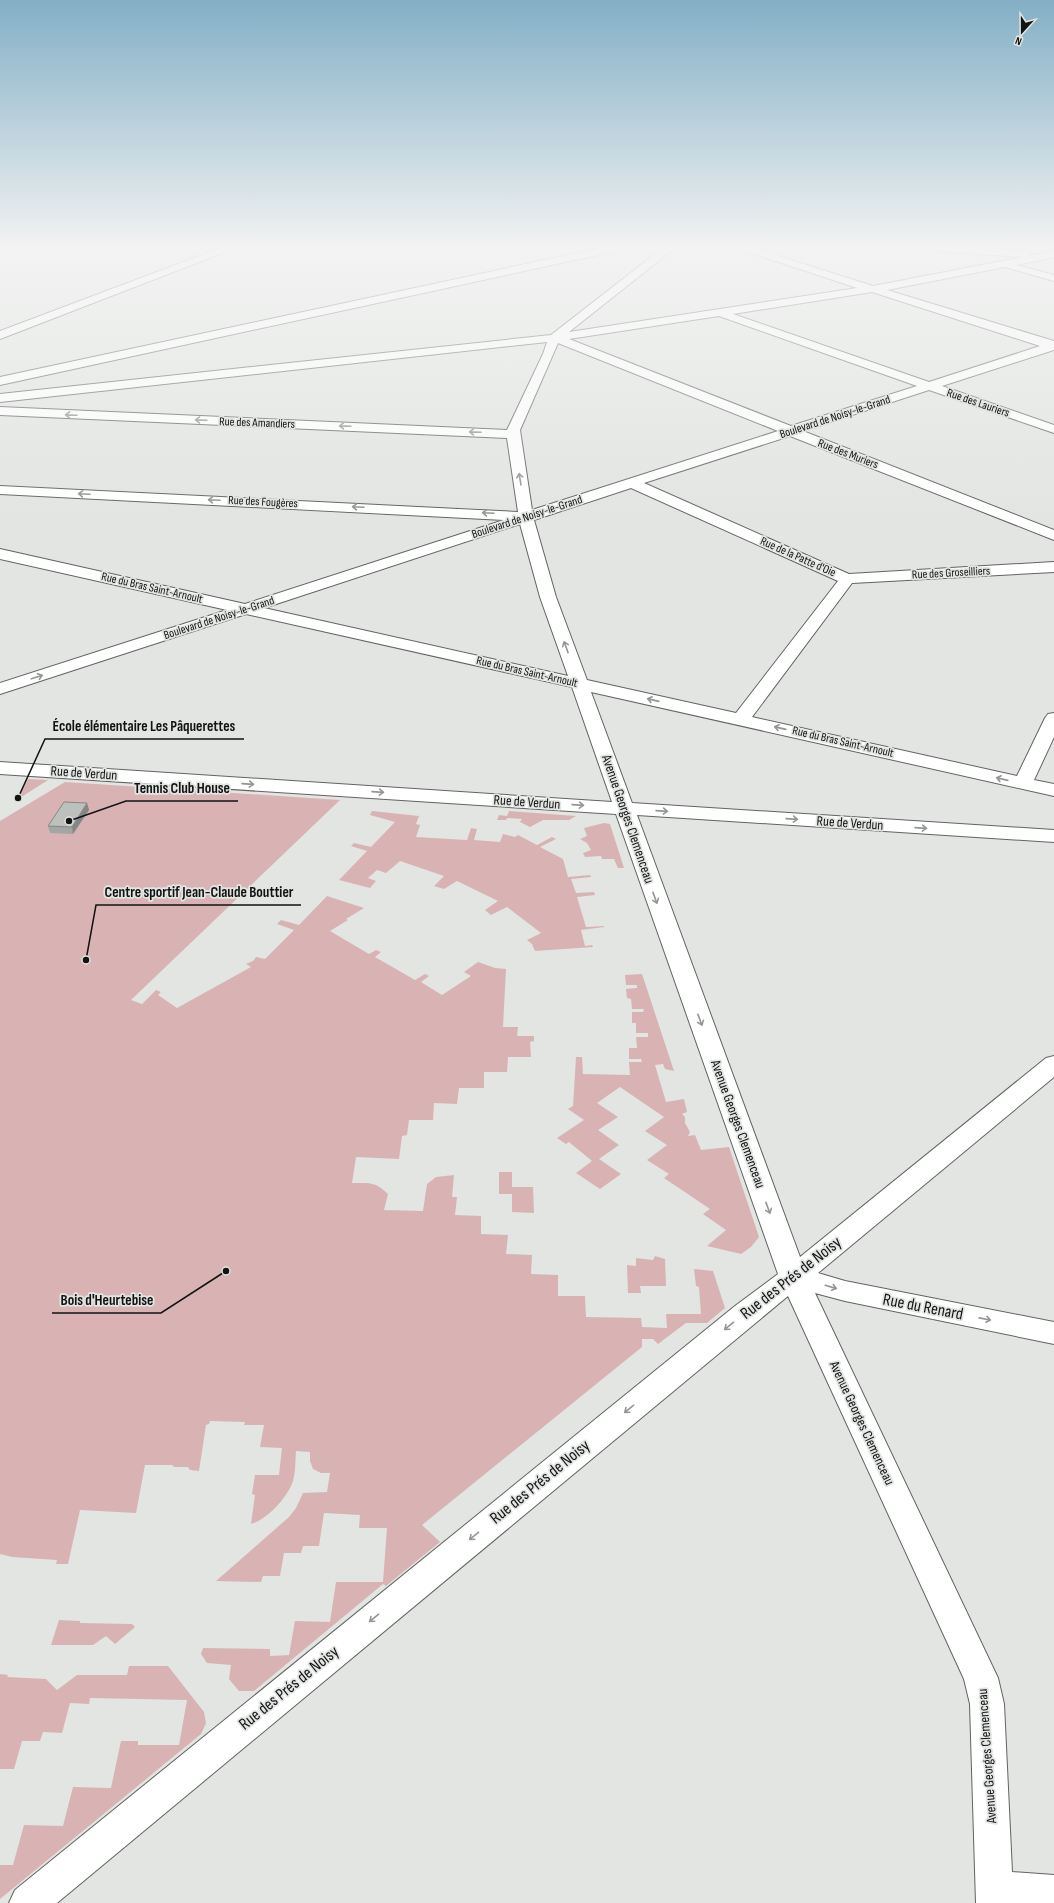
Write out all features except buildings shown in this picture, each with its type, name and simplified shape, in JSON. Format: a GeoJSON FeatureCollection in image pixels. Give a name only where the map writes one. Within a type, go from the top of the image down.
{"type":"FeatureCollection","features":[{"type":"Feature","properties":{"kind":"street"},"geometry":{"type":"LineString","coordinates":[[0,381],[210,336]]}},
{"type":"Feature","properties":{"kind":"street"},"geometry":{"type":"LineString","coordinates":[[0,398],[569,336]]}},
{"type":"Feature","properties":{"kind":"street","name":"Rue des Lauriers"},"geometry":{"type":"LineString","coordinates":[[786,336],[1054,429]]}},
{"type":"Feature","properties":{"kind":"street"},"geometry":{"type":"LineString","coordinates":[[1024,336],[1054,345]]}},
{"type":"Feature","properties":{"kind":"street","name":"Rue des Muriers"},"geometry":{"type":"LineString","coordinates":[[554,338],[1054,535]]}},
{"type":"Feature","properties":{"kind":"street","name":"Avenue Georges Clemenceau"},"geometry":{"type":"LineString","coordinates":[[554,338],[549,354],[513,430],[526,518],[548,597],[793,1276],[981,1678],[986,1704],[995,1895]]}},
{"type":"Feature","properties":{"kind":"street","name":"Boulevard de Noisy-le-Grand"},"geometry":{"type":"LineString","coordinates":[[0,689],[1054,345]]}},
{"type":"Feature","properties":{"kind":"street","name":"Rue des Amandiers"},"geometry":{"type":"LineString","coordinates":[[0,411],[514,434]]}},
{"type":"Feature","properties":{"kind":"street","name":"Rue de la Patte d'Oie"},"geometry":{"type":"LineString","coordinates":[[632,483],[847,579],[741,719]]}},
{"type":"Feature","properties":{"kind":"street","name":"Rue des Fougères"},"geometry":{"type":"LineString","coordinates":[[0,490],[510,514],[526,518]]}},
{"type":"Feature","properties":{"kind":"street","name":"Rue du Bras Saint-Arnoult"},"geometry":{"type":"LineString","coordinates":[[0,554],[1054,790]]}},
{"type":"Feature","properties":{"kind":"street","name":"Rue des Groseilliers"},"geometry":{"type":"LineString","coordinates":[[847,579],[1054,567]]}},
{"type":"Feature","properties":{"kind":"street"},"geometry":{"type":"LineString","coordinates":[[1023,783],[1054,718]]}},
{"type":"Feature","properties":{"kind":"street","name":"Rue de Verdun"},"geometry":{"type":"LineString","coordinates":[[0,768],[1054,836]]}},
{"type":"Feature","properties":{"kind":"street","name":"Rue des Prés de Noisy"},"geometry":{"type":"LineString","coordinates":[[28,1903],[744,1314],[1054,1064]]}},
{"type":"Feature","properties":{"kind":"street","name":"Rue du Renard"},"geometry":{"type":"LineString","coordinates":[[793,1276],[844,1291],[1054,1333]]}},
{"type":"Feature","properties":{"kind":"street"},"geometry":{"type":"LineString","coordinates":[[995,1895],[1020,1892],[1054,1894]]}},
{"type":"Feature","properties":{"kind":"shaded area"},"geometry":{"type":"Polygon","coordinates":[[[28,779],[48,780],[15,801],[28,779]]]}},
{"type":"Feature","properties":{"kind":"shaded area"},"geometry":{"type":"Polygon","coordinates":[[[65,782],[340,800],[131,1000],[142,1004],[156,990],[161,992],[158,995],[177,1008],[251,967],[246,964],[253,961],[256,957],[265,959],[294,930],[277,924],[281,920],[299,925],[327,896],[364,908],[330,931],[369,954],[376,950],[381,952],[375,957],[415,980],[425,974],[429,976],[421,982],[442,995],[471,976],[464,972],[478,962],[495,968],[506,969],[503,1027],[518,1027],[517,1036],[534,1036],[534,1041],[530,1042],[531,1057],[508,1057],[507,1072],[484,1072],[484,1088],[459,1088],[457,1104],[434,1103],[433,1120],[409,1120],[407,1135],[402,1136],[399,1159],[356,1157],[352,1183],[372,1184],[388,1194],[384,1210],[423,1211],[427,1184],[436,1177],[454,1175],[452,1197],[457,1197],[455,1215],[481,1216],[481,1234],[508,1235],[506,1254],[532,1255],[531,1274],[558,1275],[558,1296],[585,1296],[586,1317],[641,1318],[642,1327],[667,1328],[666,1314],[701,1314],[699,1287],[696,1286],[694,1269],[713,1271],[725,1308],[707,1323],[686,1323],[658,1344],[653,1339],[642,1339],[642,1347],[422,1525],[440,1542],[386,1586],[383,1584],[254,1691],[239,1691],[229,1679],[231,1665],[207,1663],[201,1654],[203,1648],[270,1649],[270,1656],[289,1655],[295,1621],[330,1622],[336,1582],[383,1582],[387,1528],[359,1528],[360,1515],[324,1513],[319,1546],[303,1546],[301,1553],[284,1553],[280,1576],[263,1576],[261,1582],[216,1581],[289,1517],[296,1508],[303,1493],[327,1492],[330,1473],[321,1473],[313,1469],[310,1461],[310,1452],[296,1451],[294,1478],[288,1492],[269,1514],[251,1524],[255,1495],[252,1494],[255,1475],[279,1475],[282,1448],[260,1447],[264,1425],[244,1425],[245,1422],[210,1421],[209,1424],[206,1425],[199,1471],[190,1470],[188,1467],[174,1467],[172,1465],[145,1465],[136,1513],[80,1510],[68,1564],[56,1564],[57,1560],[12,1557],[0,1554],[0,821],[65,782]]]}},
{"type":"Feature","properties":{"kind":"shaded area"},"geometry":{"type":"Polygon","coordinates":[[[372,811],[419,816],[416,824],[420,825],[416,837],[467,840],[471,828],[477,829],[474,840],[500,842],[503,834],[515,837],[518,835],[537,845],[552,837],[556,839],[540,847],[563,859],[568,877],[590,875],[591,877],[571,879],[576,893],[594,892],[595,895],[577,897],[586,927],[604,926],[581,930],[585,946],[592,945],[593,947],[535,951],[532,944],[527,940],[541,933],[507,907],[491,915],[485,910],[498,901],[457,881],[444,889],[434,886],[444,876],[400,861],[386,873],[377,870],[368,878],[376,881],[370,888],[339,880],[367,851],[351,846],[354,843],[371,847],[395,822],[370,815],[372,811]]]}},
{"type":"Feature","properties":{"kind":"shaded area"},"geometry":{"type":"Polygon","coordinates":[[[509,811],[576,816],[569,820],[543,820],[530,827],[520,822],[522,819],[507,818],[506,820],[497,820],[499,815],[507,816],[509,811]]]}},
{"type":"Feature","properties":{"kind":"shaded area"},"geometry":{"type":"Polygon","coordinates":[[[604,823],[610,824],[624,868],[618,868],[614,859],[602,859],[601,856],[585,857],[583,853],[591,850],[587,843],[580,839],[587,836],[584,828],[604,823]]]}},
{"type":"Feature","properties":{"kind":"shaded area"},"geometry":{"type":"Polygon","coordinates":[[[642,974],[674,1071],[665,1069],[663,1064],[655,1065],[666,1102],[684,1099],[687,1112],[682,1114],[685,1117],[685,1123],[690,1132],[688,1136],[695,1135],[701,1150],[729,1147],[759,1237],[751,1247],[741,1254],[707,1246],[726,1230],[703,1214],[710,1209],[664,1178],[669,1174],[647,1160],[667,1145],[645,1131],[664,1117],[620,1087],[597,1103],[618,1117],[598,1130],[619,1145],[599,1159],[621,1174],[600,1189],[576,1173],[592,1161],[569,1142],[566,1144],[557,1138],[584,1120],[568,1109],[573,1106],[576,1057],[582,1057],[583,1074],[630,1075],[629,1062],[642,1062],[641,1059],[629,1059],[629,1048],[637,1048],[636,1037],[648,1037],[648,1033],[636,1033],[636,1023],[632,1023],[632,1012],[643,1012],[644,1009],[632,1009],[631,999],[627,998],[626,989],[637,988],[637,985],[626,985],[625,975],[642,974]]]}},
{"type":"Feature","properties":{"kind":"shaded area"},"geometry":{"type":"Polygon","coordinates":[[[499,1172],[512,1172],[512,1187],[533,1187],[534,1213],[512,1212],[512,1194],[499,1194],[499,1172]]]}},
{"type":"Feature","properties":{"kind":"shaded area"},"geometry":{"type":"Polygon","coordinates":[[[655,1256],[665,1259],[666,1286],[640,1286],[641,1293],[628,1293],[627,1265],[636,1266],[636,1258],[653,1260],[655,1256]]]}},
{"type":"Feature","properties":{"kind":"shaded area"},"geometry":{"type":"Polygon","coordinates":[[[59,1620],[80,1621],[80,1623],[132,1624],[135,1627],[115,1644],[106,1636],[93,1645],[51,1645],[59,1620]]]}},
{"type":"Feature","properties":{"kind":"shaded area"},"geometry":{"type":"Polygon","coordinates":[[[129,1666],[168,1666],[204,1712],[206,1723],[201,1734],[0,1899],[0,1865],[13,1865],[24,1825],[63,1826],[73,1787],[111,1788],[121,1741],[138,1741],[138,1745],[179,1745],[187,1700],[90,1698],[89,1704],[70,1703],[62,1733],[43,1732],[40,1741],[22,1741],[14,1769],[0,1769],[0,1674],[8,1675],[7,1677],[46,1679],[57,1690],[77,1675],[127,1675],[129,1666]]]}},
{"type":"Feature","properties":{"kind":"place","name":"École élémentaire Les Pâquerettes"},"geometry":{"type":"Point","coordinates":[18,798]}},
{"type":"Feature","properties":{"kind":"place","name":"Tennis Club House"},"geometry":{"type":"Point","coordinates":[69,821]}},
{"type":"Feature","properties":{"kind":"place","name":"Centre sportif Jean-Claude Bouttier"},"geometry":{"type":"Point","coordinates":[86,960]}},
{"type":"Feature","properties":{"kind":"place","name":"Bois d'Heurtebise"},"geometry":{"type":"Point","coordinates":[226,1271]}}]}
